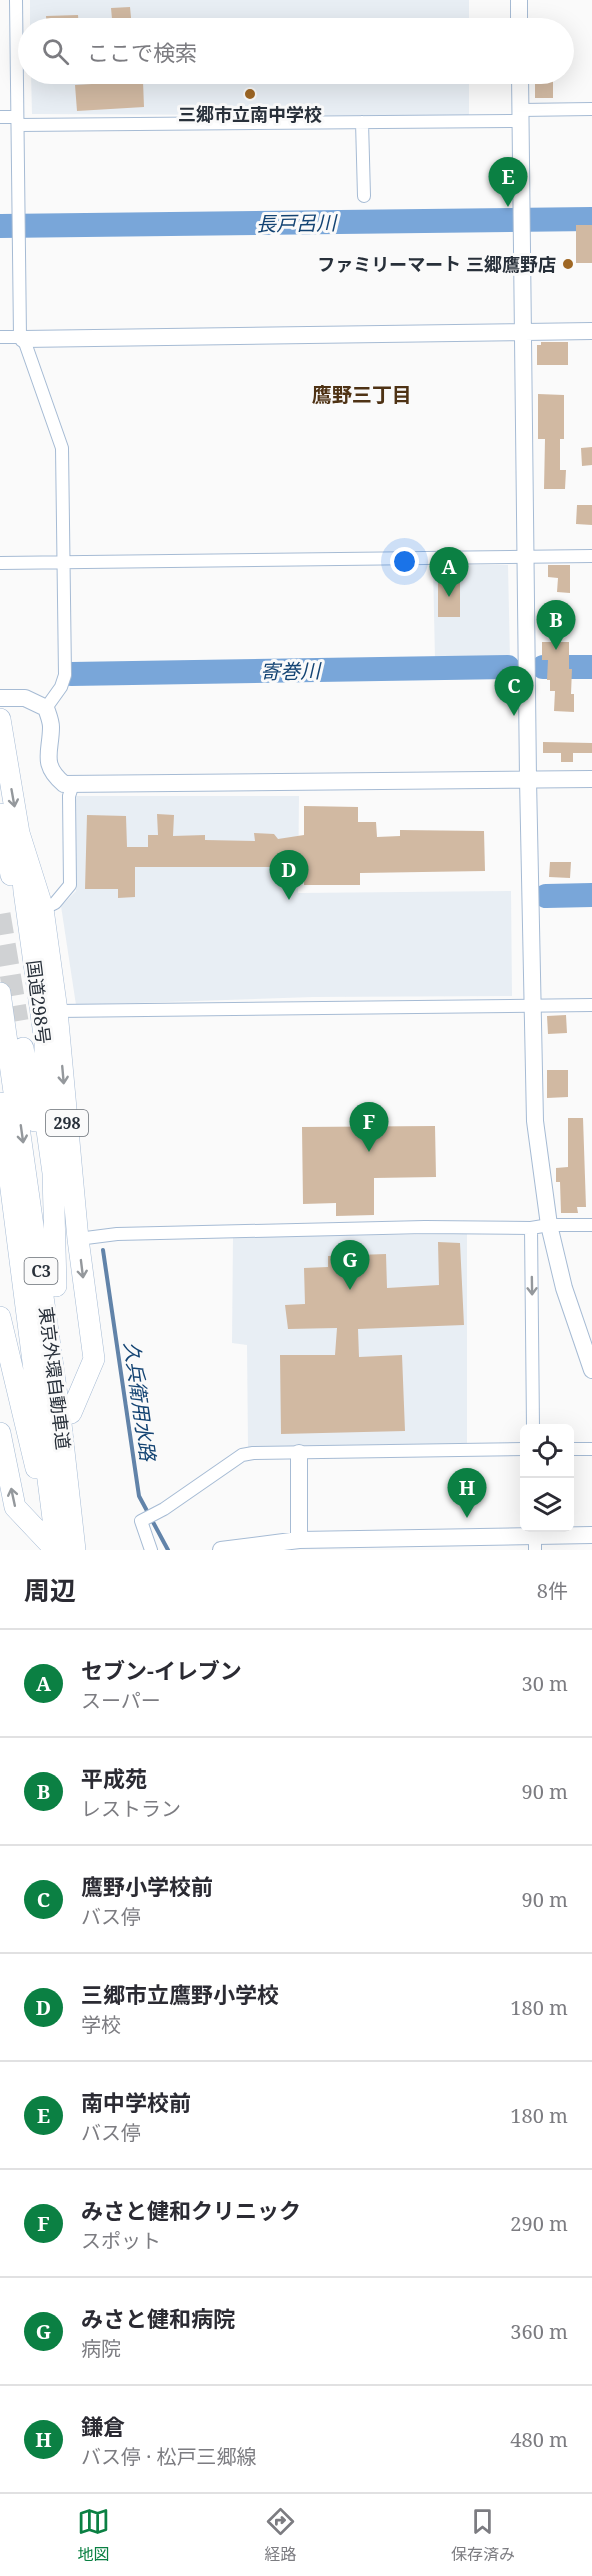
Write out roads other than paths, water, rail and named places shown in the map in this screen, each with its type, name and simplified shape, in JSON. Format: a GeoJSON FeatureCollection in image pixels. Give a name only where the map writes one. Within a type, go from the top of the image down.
{"type":"FeatureCollection","features":[{"type":"Feature","properties":{"kind":"highway","name":"国道298号"},"geometry":{"type":"LineString","coordinates":[[0,719],[19,833],[24,891],[45,1042],[45,1116],[53,1173],[56,1286]]}},
{"type":"Feature","properties":{"kind":"highway"},"geometry":{"type":"LineString","coordinates":[[0,814],[10,870],[23,1015],[45,1116]]}},
{"type":"Feature","properties":{"kind":"highway","name":"298"},"geometry":{"type":"LineString","coordinates":[[19,833],[43,909],[57,1011],[78,1239],[94,1359],[71,1413]]}},
{"type":"Feature","properties":{"kind":"highway","name":"東京外環自動車道"},"geometry":{"type":"LineString","coordinates":[[0,993],[62,1424],[75,1550]]}},
{"type":"Feature","properties":{"kind":"highway","name":"国道298号"},"geometry":{"type":"LineString","coordinates":[[23,1015],[71,1413],[75,1484],[83,1550]]}},
{"type":"Feature","properties":{"kind":"highway","name":"東京外環自動車道"},"geometry":{"type":"LineString","coordinates":[[0,1103],[51,1547]]}},
{"type":"Feature","properties":{"kind":"highway"},"geometry":{"type":"LineString","coordinates":[[0,1200],[51,1547]]}},
{"type":"Feature","properties":{"kind":"highway"},"geometry":{"type":"LineString","coordinates":[[0,1317],[41,1490]]}},
{"type":"Feature","properties":{"kind":"highway"},"geometry":{"type":"LineString","coordinates":[[0,1433],[15,1507],[51,1547]]}},
{"type":"Feature","properties":{"kind":"street"},"geometry":{"type":"LineString","coordinates":[[16,0],[21,338],[62,448],[65,675],[62,687],[45,708]]}},
{"type":"Feature","properties":{"kind":"street"},"geometry":{"type":"LineString","coordinates":[[519,0],[519,18]]}},
{"type":"Feature","properties":{"kind":"street"},"geometry":{"type":"LineString","coordinates":[[520,84],[528,779],[535,1121],[549,1225],[564,1288],[592,1370]]}},
{"type":"Feature","properties":{"kind":"street"},"geometry":{"type":"LineString","coordinates":[[0,117],[17,121],[362,122],[520,115],[592,108]]}},
{"type":"Feature","properties":{"kind":"street"},"geometry":{"type":"LineString","coordinates":[[362,122],[364,196]]}},
{"type":"Feature","properties":{"kind":"street"},"geometry":{"type":"LineString","coordinates":[[0,337],[592,331]]}},
{"type":"Feature","properties":{"kind":"street"},"geometry":{"type":"LineString","coordinates":[[0,563],[592,556]]}},
{"type":"Feature","properties":{"kind":"street"},"geometry":{"type":"LineString","coordinates":[[0,698],[25,698],[45,708],[51,725],[47,756],[50,768],[64,784],[592,779]]}},
{"type":"Feature","properties":{"kind":"street"},"geometry":{"type":"LineString","coordinates":[[43,909],[55,903],[70,885],[69,796],[73,784]]}},
{"type":"Feature","properties":{"kind":"street"},"geometry":{"type":"LineString","coordinates":[[57,1011],[592,1005]]}},
{"type":"Feature","properties":{"kind":"street"},"geometry":{"type":"LineString","coordinates":[[78,1239],[117,1233],[425,1227],[531,1228],[549,1225],[592,1225]]}},
{"type":"Feature","properties":{"kind":"street"},"geometry":{"type":"LineString","coordinates":[[531,1228],[533,1424]]}},
{"type":"Feature","properties":{"kind":"street"},"geometry":{"type":"LineString","coordinates":[[151,1550],[141,1521],[242,1455],[520,1449]]}},
{"type":"Feature","properties":{"kind":"street"},"geometry":{"type":"LineString","coordinates":[[574,1449],[592,1449]]}},
{"type":"Feature","properties":{"kind":"street"},"geometry":{"type":"LineString","coordinates":[[299,1453],[299,1540]]}},
{"type":"Feature","properties":{"kind":"street"},"geometry":{"type":"LineString","coordinates":[[221,1550],[299,1540],[535,1538],[592,1535]]}},
{"type":"Feature","properties":{"kind":"waterway","name":"長戸呂川"},"geometry":{"type":"LineString","coordinates":[[0,226],[592,219]]}},
{"type":"Feature","properties":{"kind":"waterway","name":"寄巻川"},"geometry":{"type":"LineString","coordinates":[[71,674],[508,667]]}},
{"type":"Feature","properties":{"kind":"waterway","name":"寄巻川"},"geometry":{"type":"LineString","coordinates":[[543,667],[592,667]]}},
{"type":"Feature","properties":{"kind":"waterway"},"geometry":{"type":"LineString","coordinates":[[546,896],[592,895]]}},
{"type":"Feature","properties":{"kind":"waterway","name":"久兵衛用水路"},"geometry":{"type":"LineString","coordinates":[[103,1250],[139,1496],[168,1550]]}},
{"type":"Feature","properties":{"kind":"tunnel"},"geometry":{"type":"LineString","coordinates":[[0,914],[18,1021]]}},
{"type":"Feature","properties":{"kind":"place","name":"三郷市立南中学校"},"geometry":{"type":"Point","coordinates":[250,94]}},
{"type":"Feature","properties":{"kind":"place","name":"南中学校前"},"geometry":{"type":"Point","coordinates":[508,207]}},
{"type":"Feature","properties":{"kind":"place","name":"ファミリーマート 三郷鷹野店"},"geometry":{"type":"Point","coordinates":[568,264]}},
{"type":"Feature","properties":{"kind":"place","name":"セブン-イレブン"},"geometry":{"type":"Point","coordinates":[449,597]}},
{"type":"Feature","properties":{"kind":"place","name":"平成苑"},"geometry":{"type":"Point","coordinates":[556,650]}},
{"type":"Feature","properties":{"kind":"place","name":"鷹野小学校前"},"geometry":{"type":"Point","coordinates":[514,716]}},
{"type":"Feature","properties":{"kind":"place","name":"三郷市立鷹野小学校"},"geometry":{"type":"Point","coordinates":[289,900]}},
{"type":"Feature","properties":{"kind":"place","name":"みさと健和クリニック"},"geometry":{"type":"Point","coordinates":[369,1152]}},
{"type":"Feature","properties":{"kind":"place","name":"みさと健和病院"},"geometry":{"type":"Point","coordinates":[350,1290]}},
{"type":"Feature","properties":{"kind":"place","name":"鎌倉"},"geometry":{"type":"Point","coordinates":[467,1518]}},
{"type":"Feature","properties":{"kind":"district","name":"鷹野三丁目"},"geometry":{"type":"Point","coordinates":[362,394]}}]}
